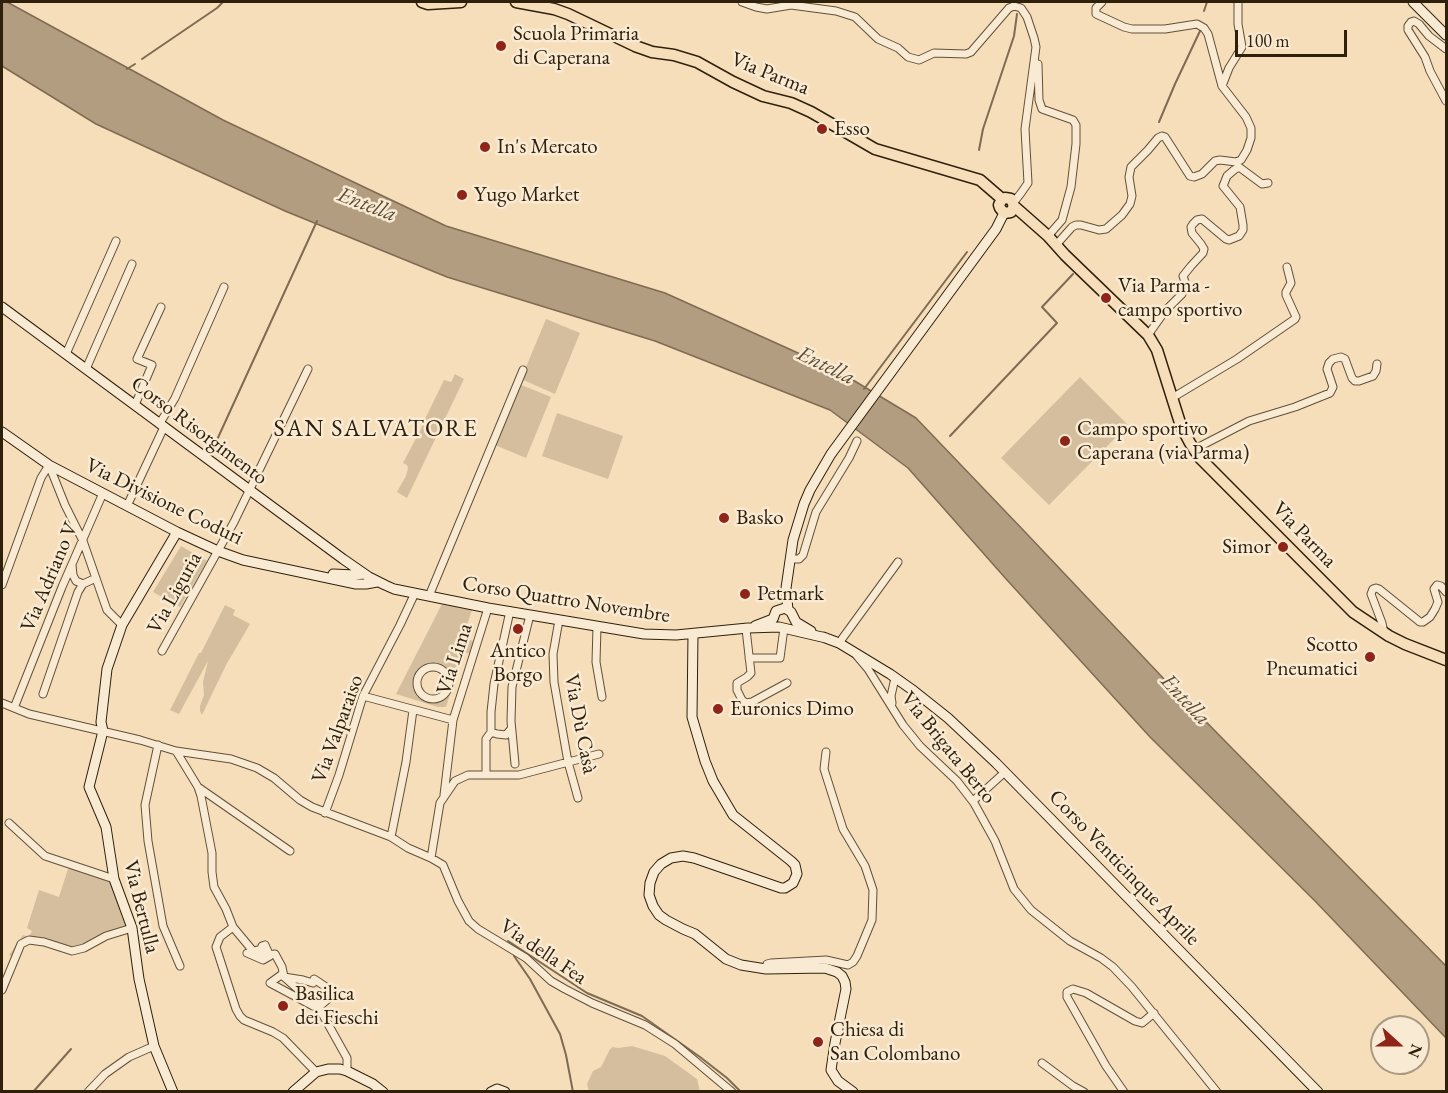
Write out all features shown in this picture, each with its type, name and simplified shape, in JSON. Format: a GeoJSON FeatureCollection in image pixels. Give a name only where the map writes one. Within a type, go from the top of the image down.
{"type":"FeatureCollection","features":[{"type":"Feature","properties":{"kind":"main road"},"geometry":{"type":"LineString","coordinates":[[422,2],[461,2]]}},
{"type":"Feature","properties":{"kind":"main road","name":"Via Parma"},"geometry":{"type":"LineString","coordinates":[[516,2],[561,11],[634,46],[697,62],[763,96],[791,103],[811,112],[875,150],[980,180],[1002,199]]}},
{"type":"Feature","properties":{"kind":"main road"},"geometry":{"type":"LineString","coordinates":[[1413,2],[1446,35]]}},
{"type":"Feature","properties":{"kind":"main road"},"geometry":{"type":"LineString","coordinates":[[1008,198],[1014,204],[1011,212],[1004,213],[999,205],[1002,199],[1008,198]]}},
{"type":"Feature","properties":{"kind":"main road","name":"Via Parma"},"geometry":{"type":"LineString","coordinates":[[1014,204],[1148,335],[1157,350],[1181,426],[1193,450],[1200,458],[1353,612],[1405,644],[1446,660]]}},
{"type":"Feature","properties":{"kind":"main road"},"geometry":{"type":"LineString","coordinates":[[826,638],[803,627],[787,612],[775,613],[779,624],[792,623],[787,612],[786,588],[795,532],[804,504],[831,454],[996,229],[1004,213]]}},
{"type":"Feature","properties":{"kind":"main road","name":"Corso Risorgimento"},"geometry":{"type":"LineString","coordinates":[[2,307],[377,582]]}},
{"type":"Feature","properties":{"kind":"main road","name":"Via Divisione Coduri"},"geometry":{"type":"LineString","coordinates":[[2,432],[49,465],[218,551],[243,560],[356,584],[377,582]]}},
{"type":"Feature","properties":{"kind":"main road","name":"Via Bertulla"},"geometry":{"type":"LineString","coordinates":[[173,1092],[154,1046],[139,979],[132,928],[114,879],[106,828],[88,787],[103,731],[100,722],[107,669],[122,625],[177,532]]}},
{"type":"Feature","properties":{"kind":"main road"},"geometry":{"type":"LineString","coordinates":[[335,574],[341,567],[343,559]]}},
{"type":"Feature","properties":{"kind":"main road","name":"Via Divisione Coduri"},"geometry":{"type":"LineString","coordinates":[[321,576],[364,574]]}},
{"type":"Feature","properties":{"kind":"main road","name":"Corso Quattro Novembre"},"geometry":{"type":"LineString","coordinates":[[377,582],[394,589],[488,608],[644,634],[693,634],[779,624],[826,638]]}},
{"type":"Feature","properties":{"kind":"main road"},"geometry":{"type":"LineString","coordinates":[[693,634],[692,717],[713,781],[733,815],[791,861],[797,869],[797,874],[794,883],[781,888],[694,858],[683,856],[671,858],[654,872],[649,895],[652,906],[659,915],[695,934],[726,959],[741,965],[766,969],[825,968],[842,976],[846,989],[831,1070],[838,1081],[852,1092]]}},
{"type":"Feature","properties":{"kind":"main road","name":"Corso Venticinque Aprile"},"geometry":{"type":"LineString","coordinates":[[826,638],[839,643],[892,676],[948,718],[1005,772],[1318,1092]]}},
{"type":"Feature","properties":{"kind":"main road"},"geometry":{"type":"LineString","coordinates":[[293,1092],[316,1072],[328,1069],[347,1071],[373,1084],[383,1092]]}},
{"type":"Feature","properties":{"kind":"main road"},"geometry":{"type":"LineString","coordinates":[[491,1092],[497,1089],[505,1092]]}},
{"type":"Feature","properties":{"kind":"street"},"geometry":{"type":"LineString","coordinates":[[742,2],[767,9],[791,5],[836,11],[855,17],[878,39],[898,48],[908,57],[920,60],[934,53],[966,54],[971,52],[1009,8],[1014,6],[1021,8],[1027,17],[1034,38],[1035,54],[1025,129],[1028,183],[1014,204]]}},
{"type":"Feature","properties":{"kind":"street"},"geometry":{"type":"LineString","coordinates":[[1056,245],[1076,225],[1099,230],[1106,229],[1122,215],[1130,204],[1132,196],[1129,177],[1131,167],[1162,136],[1168,141],[1190,176],[1194,177],[1202,174],[1215,161],[1236,162],[1241,160],[1251,138],[1251,128],[1246,117],[1222,86],[1208,34],[1204,28],[1197,24],[1165,29],[1124,27],[1096,14],[1096,8],[1102,2]]}},
{"type":"Feature","properties":{"kind":"street"},"geometry":{"type":"LineString","coordinates":[[1222,86],[1229,68],[1242,47],[1238,24],[1238,2]]}},
{"type":"Feature","properties":{"kind":"street"},"geometry":{"type":"LineString","coordinates":[[1446,49],[1429,36],[1419,24],[1414,21],[1408,26],[1408,30],[1425,57],[1446,101]]}},
{"type":"Feature","properties":{"kind":"street"},"geometry":{"type":"LineString","coordinates":[[1035,54],[1038,59],[1037,71],[1042,109],[1073,120],[1076,125],[1071,188],[1062,220],[1048,236]]}},
{"type":"Feature","properties":{"kind":"street"},"geometry":{"type":"LineString","coordinates":[[1148,335],[1165,311],[1182,294],[1186,285],[1183,276],[1203,253],[1201,244],[1192,232],[1193,224],[1202,219],[1229,240],[1239,236],[1243,230],[1240,207],[1222,186],[1227,176],[1239,167],[1262,184],[1268,183]]}},
{"type":"Feature","properties":{"kind":"street"},"geometry":{"type":"LineString","coordinates":[[66,354],[116,241]]}},
{"type":"Feature","properties":{"kind":"street"},"geometry":{"type":"LineString","coordinates":[[86,369],[132,264]]}},
{"type":"Feature","properties":{"kind":"street"},"geometry":{"type":"LineString","coordinates":[[1172,398],[1237,359],[1295,319],[1286,295],[1291,283],[1287,267]]}},
{"type":"Feature","properties":{"kind":"street"},"geometry":{"type":"LineString","coordinates":[[127,506],[224,287]]}},
{"type":"Feature","properties":{"kind":"street"},"geometry":{"type":"LineString","coordinates":[[135,405],[152,365],[137,359],[161,307]]}},
{"type":"Feature","properties":{"kind":"street"},"geometry":{"type":"LineString","coordinates":[[1193,450],[1249,421],[1330,393],[1333,387],[1327,369],[1329,363],[1334,359],[1341,357],[1345,359],[1355,381],[1374,375],[1377,364]]}},
{"type":"Feature","properties":{"kind":"street","name":"Via Liguria"},"geometry":{"type":"LineString","coordinates":[[162,651],[218,551],[308,369]]}},
{"type":"Feature","properties":{"kind":"street"},"geometry":{"type":"LineString","coordinates":[[429,596],[523,370]]}},
{"type":"Feature","properties":{"kind":"street"},"geometry":{"type":"LineString","coordinates":[[790,559],[799,559],[803,555],[816,512],[857,441]]}},
{"type":"Feature","properties":{"kind":"street"},"geometry":{"type":"LineString","coordinates":[[49,465],[65,506],[83,541],[107,610],[122,625]]}},
{"type":"Feature","properties":{"kind":"street"},"geometry":{"type":"LineString","coordinates":[[2,585],[41,478],[49,465]]}},
{"type":"Feature","properties":{"kind":"street","name":"Via Adriano V"},"geometry":{"type":"LineString","coordinates":[[15,708],[62,587],[104,493]]}},
{"type":"Feature","properties":{"kind":"street"},"geometry":{"type":"LineString","coordinates":[[839,643],[898,561]]}},
{"type":"Feature","properties":{"kind":"street"},"geometry":{"type":"LineString","coordinates":[[72,565],[76,581],[83,584]]}},
{"type":"Feature","properties":{"kind":"street"},"geometry":{"type":"LineString","coordinates":[[43,694],[67,622],[83,584],[96,578]]}},
{"type":"Feature","properties":{"kind":"street"},"geometry":{"type":"LineString","coordinates":[[1384,633],[1371,594],[1373,590],[1379,590],[1420,622],[1430,617],[1436,609],[1438,602],[1434,589],[1437,585],[1442,586],[1446,592]]}},
{"type":"Feature","properties":{"kind":"street","name":"Via Valparaiso"},"geometry":{"type":"LineString","coordinates":[[325,813],[363,696],[415,593]]}},
{"type":"Feature","properties":{"kind":"street","name":"Via Lima"},"geometry":{"type":"LineString","coordinates":[[431,858],[440,803],[444,795],[453,720],[488,608]]}},
{"type":"Feature","properties":{"kind":"street"},"geometry":{"type":"LineString","coordinates":[[486,775],[486,739],[491,732],[494,684],[510,611]]}},
{"type":"Feature","properties":{"kind":"street"},"geometry":{"type":"LineString","coordinates":[[515,764],[512,729],[513,687],[530,615]]}},
{"type":"Feature","properties":{"kind":"street","name":"Via Dù Casà"},"geometry":{"type":"LineString","coordinates":[[559,620],[553,654],[553,675],[568,762],[578,798]]}},
{"type":"Feature","properties":{"kind":"street"},"geometry":{"type":"LineString","coordinates":[[749,658],[780,658],[779,624]]}},
{"type":"Feature","properties":{"kind":"street"},"geometry":{"type":"LineString","coordinates":[[597,627],[596,662],[602,697]]}},
{"type":"Feature","properties":{"kind":"street"},"geometry":{"type":"LineString","coordinates":[[747,628],[751,673],[737,683],[736,686],[742,700],[746,703],[752,702],[787,683]]}},
{"type":"Feature","properties":{"kind":"street","name":"Via Brigata Berto"},"geometry":{"type":"LineString","coordinates":[[853,652],[868,669],[892,708],[920,746],[957,781],[973,801],[995,841],[1014,889],[1030,910],[1070,941],[1113,967],[1154,1013],[1217,1092]]}},
{"type":"Feature","properties":{"kind":"street"},"geometry":{"type":"LineString","coordinates":[[434,666],[444,671],[449,686],[443,696],[432,699],[424,697],[419,691],[417,680],[423,670],[434,666]]}},
{"type":"Feature","properties":{"kind":"street"},"geometry":{"type":"LineString","coordinates":[[880,687],[883,679],[892,676],[892,708]]}},
{"type":"Feature","properties":{"kind":"street"},"geometry":{"type":"LineString","coordinates":[[363,696],[453,720]]}},
{"type":"Feature","properties":{"kind":"street","name":"Via della Fea"},"geometry":{"type":"LineString","coordinates":[[2,703],[30,714],[176,751],[231,759],[257,768],[300,800],[325,813],[391,837],[408,849],[431,858],[443,865],[458,901],[469,921],[478,929],[526,958],[551,981],[565,990],[645,1025],[675,1044],[726,1084],[732,1092]]}},
{"type":"Feature","properties":{"kind":"street"},"geometry":{"type":"LineString","coordinates":[[391,837],[406,762],[413,711]]}},
{"type":"Feature","properties":{"kind":"street"},"geometry":{"type":"LineString","coordinates":[[491,732],[506,735],[512,729]]}},
{"type":"Feature","properties":{"kind":"street"},"geometry":{"type":"LineString","coordinates":[[158,745],[145,805],[148,841],[163,926],[180,966]]}},
{"type":"Feature","properties":{"kind":"street"},"geometry":{"type":"LineString","coordinates":[[176,751],[201,796],[212,853],[214,887],[233,927],[253,951],[269,955],[275,954],[284,977],[319,1008],[347,1058],[347,1071]]}},
{"type":"Feature","properties":{"kind":"street"},"geometry":{"type":"LineString","coordinates":[[766,969],[771,963],[826,960],[848,965],[857,956],[872,920],[873,890],[865,866],[843,829],[824,769],[826,752]]}},
{"type":"Feature","properties":{"kind":"street"},"geometry":{"type":"LineString","coordinates":[[444,795],[455,781],[468,775],[519,775],[599,754]]}},
{"type":"Feature","properties":{"kind":"street"},"geometry":{"type":"LineString","coordinates":[[973,801],[1005,772]]}},
{"type":"Feature","properties":{"kind":"street"},"geometry":{"type":"LineString","coordinates":[[198,787],[290,851]]}},
{"type":"Feature","properties":{"kind":"street"},"geometry":{"type":"LineString","coordinates":[[9,823],[45,856],[114,879]]}},
{"type":"Feature","properties":{"kind":"street"},"geometry":{"type":"LineString","coordinates":[[233,927],[220,937],[216,947],[240,1016],[283,1038],[316,1072]]}},
{"type":"Feature","properties":{"kind":"street"},"geometry":{"type":"LineString","coordinates":[[2,990],[21,944],[28,940],[44,942],[72,951],[84,948],[106,936],[132,928]]}},
{"type":"Feature","properties":{"kind":"street"},"geometry":{"type":"LineString","coordinates":[[281,975],[284,977],[313,983],[314,979],[335,993],[321,1005],[314,1004],[313,1006],[270,983],[281,975]]}},
{"type":"Feature","properties":{"kind":"street"},"geometry":{"type":"LineString","coordinates":[[1124,1092],[1101,1057],[1067,997],[1067,992],[1073,989],[1086,993],[1142,1023],[1154,1013]]}},
{"type":"Feature","properties":{"kind":"street"},"geometry":{"type":"LineString","coordinates":[[88,1092],[105,1074],[129,1057],[154,1046]]}},
{"type":"Feature","properties":{"kind":"street"},"geometry":{"type":"LineString","coordinates":[[1042,1063],[1084,1092]]}},
{"type":"Feature","properties":{"kind":"shaded area"},"geometry":{"type":"Polygon","coordinates":[[[546,319],[580,333],[555,394],[521,379],[546,319]]]}},
{"type":"Feature","properties":{"kind":"shaded area"},"geometry":{"type":"Polygon","coordinates":[[[455,374],[464,379],[407,498],[397,492],[408,468],[403,463],[444,380],[451,382],[455,374]]]}},
{"type":"Feature","properties":{"kind":"shaded area","name":"Campo sportivo Caperana (via Parma)"},"geometry":{"type":"Polygon","coordinates":[[[1080,377],[1128,425],[1049,505],[1001,458],[1080,377]]]}},
{"type":"Feature","properties":{"kind":"shaded area"},"geometry":{"type":"Polygon","coordinates":[[[519,384],[551,397],[526,458],[495,445],[519,384]]]}},
{"type":"Feature","properties":{"kind":"shaded area"},"geometry":{"type":"Polygon","coordinates":[[[557,413],[623,436],[608,479],[542,456],[557,413]]]}},
{"type":"Feature","properties":{"kind":"shaded area"},"geometry":{"type":"Polygon","coordinates":[[[181,546],[207,561],[180,607],[153,592],[181,546]]]}},
{"type":"Feature","properties":{"kind":"shaded area"},"geometry":{"type":"Polygon","coordinates":[[[442,604],[472,610],[463,637],[475,642],[471,654],[463,652],[446,707],[438,707],[396,694],[442,604]],[[438,667],[423,670],[418,676],[417,688],[424,697],[436,699],[446,693],[449,682],[444,671],[438,667]]]}},
{"type":"Feature","properties":{"kind":"shaded area"},"geometry":{"type":"Polygon","coordinates":[[[225,605],[235,610],[233,615],[250,624],[226,665],[202,715],[200,706],[204,695],[203,682],[208,661],[179,714],[170,710],[201,653],[225,605]]]}},
{"type":"Feature","properties":{"kind":"shaded area"},"geometry":{"type":"Polygon","coordinates":[[[69,866],[110,883],[125,925],[124,928],[74,949],[27,940],[12,957],[9,955],[23,935],[29,937],[32,931],[27,928],[39,890],[59,897],[69,866]]]}},
{"type":"Feature","properties":{"kind":"shaded area"},"geometry":{"type":"Polygon","coordinates":[[[632,1046],[665,1056],[697,1079],[700,1091],[589,1091],[587,1084],[593,1071],[601,1067],[610,1049],[632,1046]]]}},
{"type":"Feature","properties":{"kind":"water","name":"Entella"},"geometry":{"type":"Polygon","coordinates":[[[2,2],[7,2],[223,120],[446,226],[665,293],[838,371],[916,418],[1165,680],[1446,966],[1446,1038],[1430,1021],[1430,1015],[1424,1015],[1315,901],[1150,737],[908,468],[830,410],[655,341],[447,277],[285,211],[96,124],[2,66],[2,2]]]}},
{"type":"Feature","properties":{"kind":"waterway"},"geometry":{"type":"LineString","coordinates":[[142,59],[223,2]]}},
{"type":"Feature","properties":{"kind":"waterway"},"geometry":{"type":"LineString","coordinates":[[1204,11],[1207,2]]}},
{"type":"Feature","properties":{"kind":"waterway"},"geometry":{"type":"LineString","coordinates":[[979,150],[983,129],[1014,36],[1017,14]]}},
{"type":"Feature","properties":{"kind":"waterway"},"geometry":{"type":"LineString","coordinates":[[1159,122],[1200,31]]}},
{"type":"Feature","properties":{"kind":"waterway"},"geometry":{"type":"LineString","coordinates":[[127,69],[135,64]]}},
{"type":"Feature","properties":{"kind":"waterway"},"geometry":{"type":"LineString","coordinates":[[211,453],[317,221]]}},
{"type":"Feature","properties":{"kind":"waterway"},"geometry":{"type":"LineString","coordinates":[[864,389],[967,252]]}},
{"type":"Feature","properties":{"kind":"waterway"},"geometry":{"type":"LineString","coordinates":[[950,436],[1057,323],[1042,307],[1073,274]]}},
{"type":"Feature","properties":{"kind":"waterway"},"geometry":{"type":"LineString","coordinates":[[508,941],[587,993],[642,1016],[700,1057],[741,1092]]}},
{"type":"Feature","properties":{"kind":"waterway"},"geometry":{"type":"LineString","coordinates":[[514,953],[560,1034],[573,1092]]}},
{"type":"Feature","properties":{"kind":"waterway"},"geometry":{"type":"LineString","coordinates":[[33,1092],[71,1049]]}},
{"type":"Feature","properties":{"kind":"place","name":"Scuola Primaria di Caperana"},"geometry":{"type":"Point","coordinates":[501,46]}},
{"type":"Feature","properties":{"kind":"place","name":"Esso"},"geometry":{"type":"Point","coordinates":[822,129]}},
{"type":"Feature","properties":{"kind":"place","name":"In's Mercato"},"geometry":{"type":"Point","coordinates":[485,147]}},
{"type":"Feature","properties":{"kind":"place","name":"Yugo Market"},"geometry":{"type":"Point","coordinates":[462,195]}},
{"type":"Feature","properties":{"kind":"place","name":"Via Parma - campo sportivo"},"geometry":{"type":"Point","coordinates":[1106,298]}},
{"type":"Feature","properties":{"kind":"place","name":"Campo sportivo Caperana (via Parma)"},"geometry":{"type":"Point","coordinates":[1065,441]}},
{"type":"Feature","properties":{"kind":"place","name":"Basko"},"geometry":{"type":"Point","coordinates":[724,518]}},
{"type":"Feature","properties":{"kind":"place","name":"Simor"},"geometry":{"type":"Point","coordinates":[1283,547]}},
{"type":"Feature","properties":{"kind":"place","name":"Petmark"},"geometry":{"type":"Point","coordinates":[745,594]}},
{"type":"Feature","properties":{"kind":"place","name":"Antico Borgo"},"geometry":{"type":"Point","coordinates":[518,629]}},
{"type":"Feature","properties":{"kind":"place","name":"Scotto Pneumatici"},"geometry":{"type":"Point","coordinates":[1370,657]}},
{"type":"Feature","properties":{"kind":"place","name":"Euronics Dimo"},"geometry":{"type":"Point","coordinates":[718,709]}},
{"type":"Feature","properties":{"kind":"place","name":"Basilica dei Fieschi"},"geometry":{"type":"Point","coordinates":[283,1006]}},
{"type":"Feature","properties":{"kind":"place","name":"Chiesa di San Colombano"},"geometry":{"type":"Point","coordinates":[818,1042]}},
{"type":"Feature","properties":{"kind":"district","name":"SAN SALVATORE"},"geometry":{"type":"Point","coordinates":[376,429]}}]}
